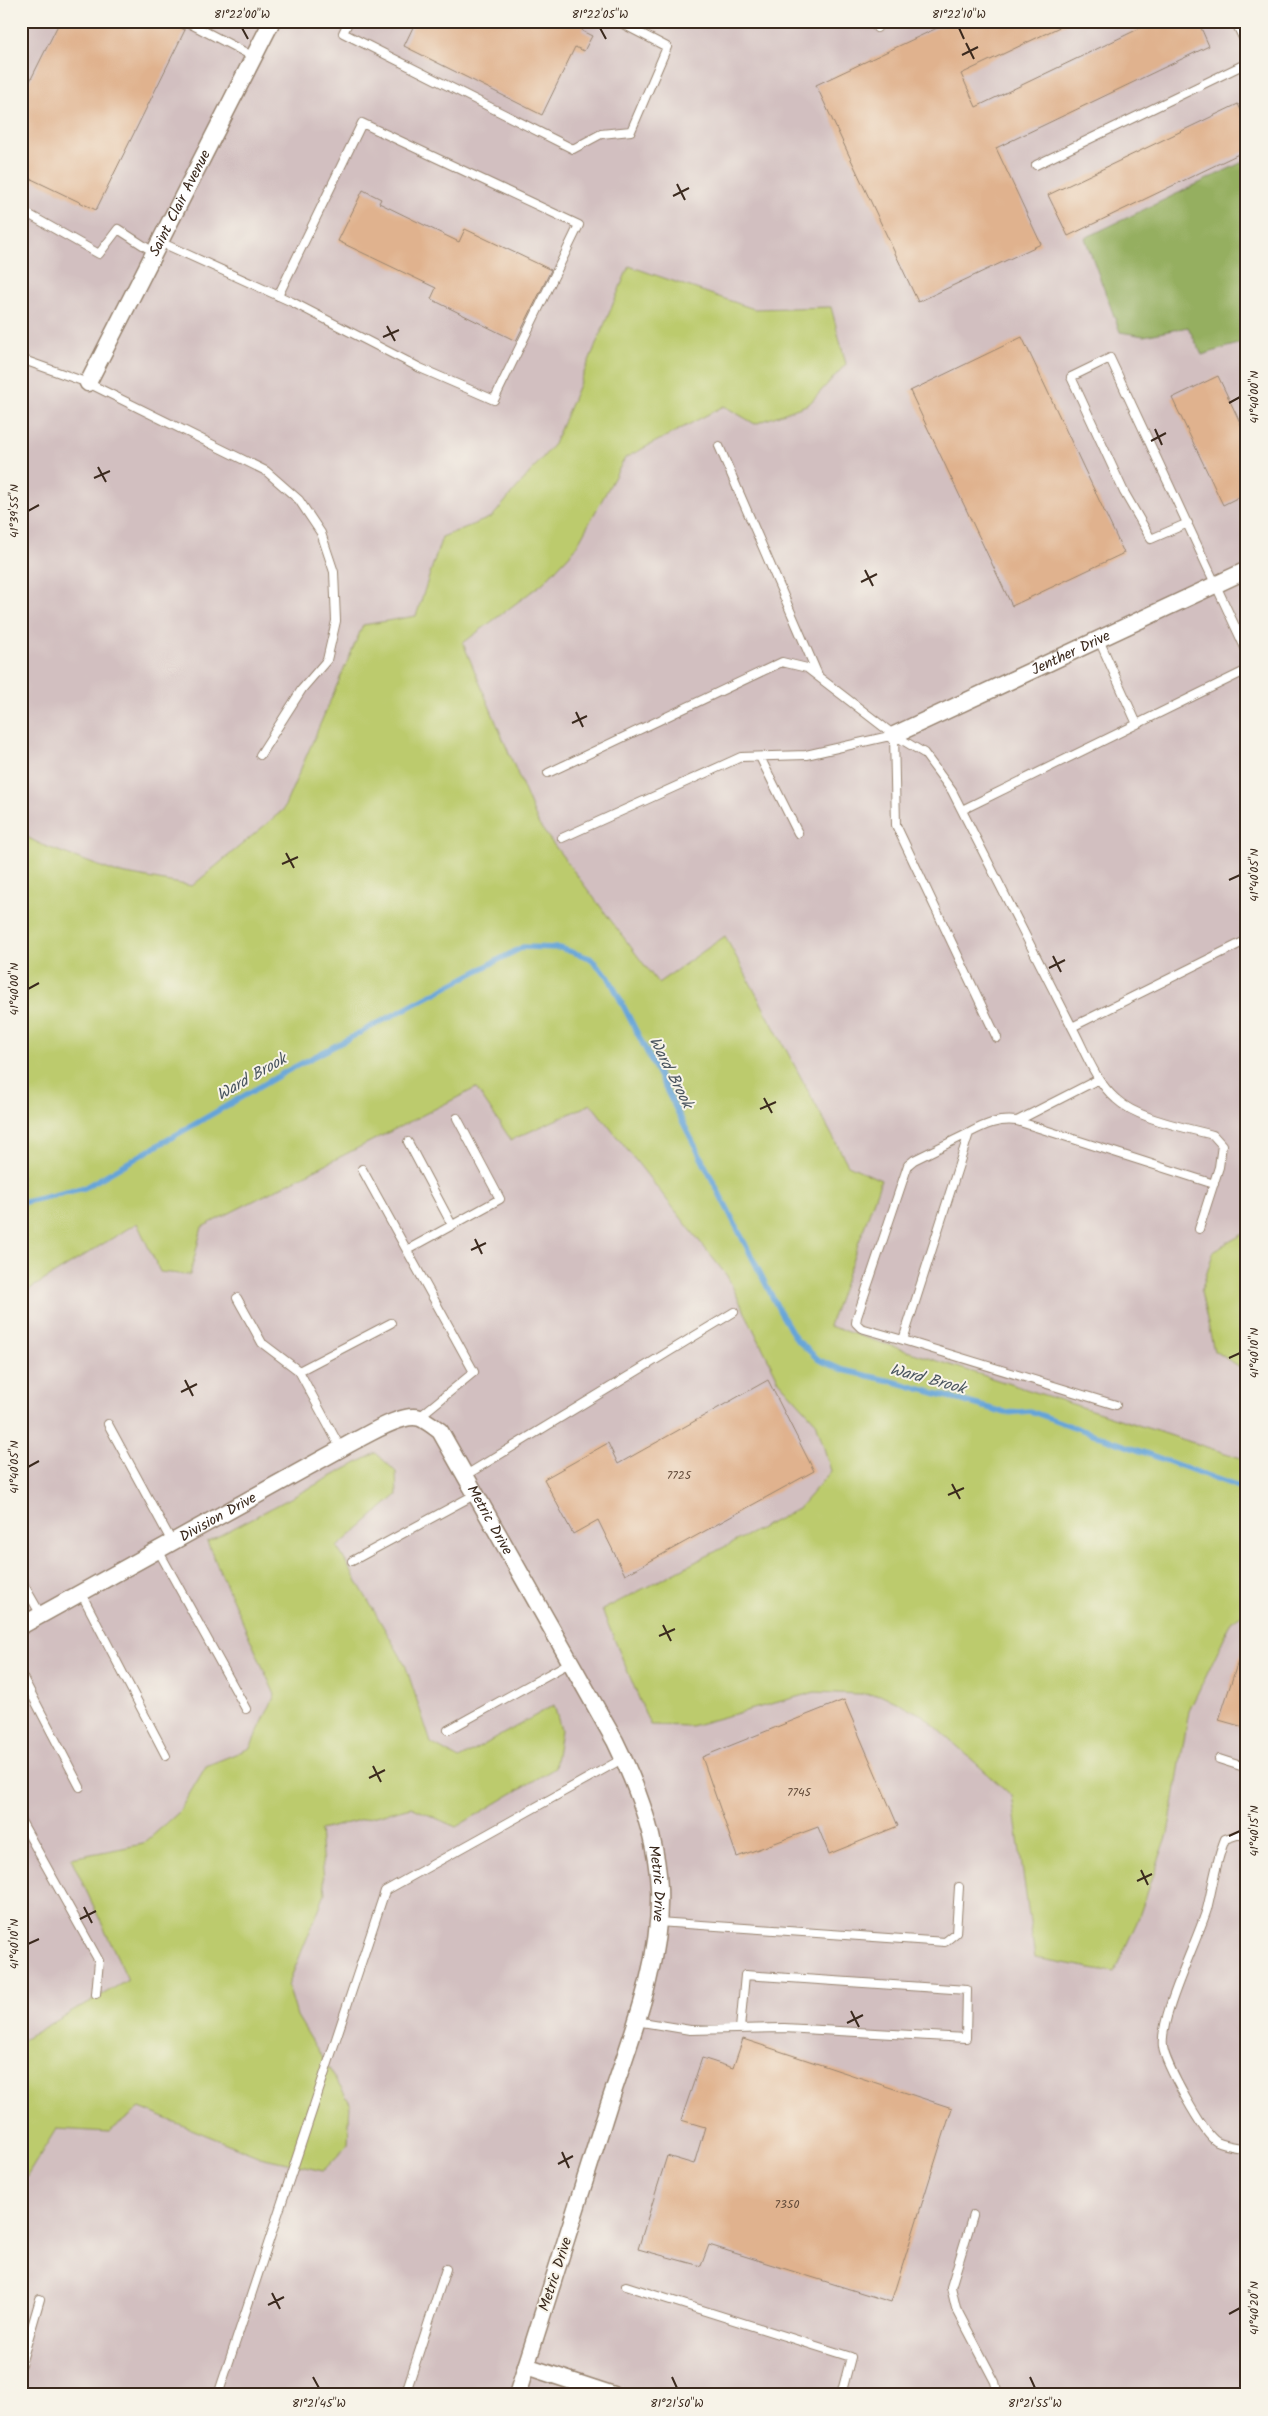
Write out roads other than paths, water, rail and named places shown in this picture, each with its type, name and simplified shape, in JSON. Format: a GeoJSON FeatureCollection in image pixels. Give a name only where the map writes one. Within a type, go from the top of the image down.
{"type":"FeatureCollection","features":[{"type":"Feature","properties":{"kind":"street","name":"Saint Clair Avenue"},"geometry":{"type":"LineString","coordinates":[[88,383],[272,21]]}},
{"type":"Feature","properties":{"kind":"street","name":"Jenther Drive"},"geometry":{"type":"LineString","coordinates":[[894,735],[1247,570]]}},
{"type":"Feature","properties":{"kind":"street","name":"Division Drive"},"geometry":{"type":"LineString","coordinates":[[21,1626],[341,1449],[404,1418],[418,1418]]}},
{"type":"Feature","properties":{"kind":"street","name":"Metric Drive"},"geometry":{"type":"LineString","coordinates":[[418,1418],[440,1431],[624,1758],[632,1775],[651,1834],[659,1887],[657,1934],[636,2021],[516,2395]]}},
{"type":"Feature","properties":{"kind":"street"},"geometry":{"type":"LineString","coordinates":[[526,2366],[614,2395]]}},
{"type":"Feature","properties":{"kind":"lane"},"geometry":{"type":"LineString","coordinates":[[185,21],[254,57]]}},
{"type":"Feature","properties":{"kind":"lane"},"geometry":{"type":"LineString","coordinates":[[349,21],[343,33],[573,149],[601,134],[631,131],[667,47],[617,21]]}},
{"type":"Feature","properties":{"kind":"lane"},"geometry":{"type":"LineString","coordinates":[[1235,21],[1247,46]]}},
{"type":"Feature","properties":{"kind":"lane"},"geometry":{"type":"LineString","coordinates":[[1036,165],[1247,63]]}},
{"type":"Feature","properties":{"kind":"lane"},"geometry":{"type":"LineString","coordinates":[[21,210],[99,254],[118,229],[157,247],[278,296],[420,368],[494,400],[579,225],[362,123],[278,296]]}},
{"type":"Feature","properties":{"kind":"lane"},"geometry":{"type":"LineString","coordinates":[[21,358],[88,383],[266,471],[299,500],[321,533],[334,572],[336,621],[327,660],[302,689],[260,755]]}},
{"type":"Feature","properties":{"kind":"lane"},"geometry":{"type":"LineString","coordinates":[[1188,523],[1151,539],[1124,492],[1071,377],[1110,358],[1188,523],[1247,652]]}},
{"type":"Feature","properties":{"kind":"lane"},"geometry":{"type":"LineString","coordinates":[[720,446],[819,677]]}},
{"type":"Feature","properties":{"kind":"lane"},"geometry":{"type":"LineString","coordinates":[[1100,640],[1138,724]]}},
{"type":"Feature","properties":{"kind":"lane"},"geometry":{"type":"LineString","coordinates":[[548,773],[782,662],[807,668],[894,735],[924,753],[952,791],[1099,1079],[1115,1099],[1130,1110],[1213,1135],[1222,1145],[1219,1167],[1199,1228]]}},
{"type":"Feature","properties":{"kind":"lane"},"geometry":{"type":"LineString","coordinates":[[962,810],[1247,670]]}},
{"type":"Feature","properties":{"kind":"lane"},"geometry":{"type":"LineString","coordinates":[[562,838],[741,757],[806,756],[894,735]]}},
{"type":"Feature","properties":{"kind":"lane"},"geometry":{"type":"LineString","coordinates":[[894,735],[896,825],[997,1038]]}},
{"type":"Feature","properties":{"kind":"lane"},"geometry":{"type":"LineString","coordinates":[[760,757],[798,833]]}},
{"type":"Feature","properties":{"kind":"lane"},"geometry":{"type":"LineString","coordinates":[[1072,1027],[1247,940]]}},
{"type":"Feature","properties":{"kind":"lane"},"geometry":{"type":"LineString","coordinates":[[1017,1121],[1099,1079]]}},
{"type":"Feature","properties":{"kind":"lane"},"geometry":{"type":"LineString","coordinates":[[407,1250],[500,1199],[456,1118]]}},
{"type":"Feature","properties":{"kind":"lane"},"geometry":{"type":"LineString","coordinates":[[1116,1405],[861,1328],[856,1323],[908,1165],[914,1160],[987,1123],[1003,1119],[1017,1121],[1214,1184]]}},
{"type":"Feature","properties":{"kind":"lane"},"geometry":{"type":"LineString","coordinates":[[903,1340],[969,1133]]}},
{"type":"Feature","properties":{"kind":"lane"},"geometry":{"type":"LineString","coordinates":[[408,1142],[452,1225]]}},
{"type":"Feature","properties":{"kind":"lane"},"geometry":{"type":"LineString","coordinates":[[362,1169],[474,1372],[418,1418]]}},
{"type":"Feature","properties":{"kind":"lane"},"geometry":{"type":"LineString","coordinates":[[237,1298],[262,1342],[299,1371],[341,1449]]}},
{"type":"Feature","properties":{"kind":"lane"},"geometry":{"type":"LineString","coordinates":[[466,1475],[734,1312]]}},
{"type":"Feature","properties":{"kind":"lane"},"geometry":{"type":"LineString","coordinates":[[299,1371],[391,1323]]}},
{"type":"Feature","properties":{"kind":"lane"},"geometry":{"type":"LineString","coordinates":[[108,1424],[165,1546],[246,1709]]}},
{"type":"Feature","properties":{"kind":"lane"},"geometry":{"type":"LineString","coordinates":[[352,1561],[476,1494]]}},
{"type":"Feature","properties":{"kind":"lane"},"geometry":{"type":"LineString","coordinates":[[21,1580],[41,1615]]}},
{"type":"Feature","properties":{"kind":"lane"},"geometry":{"type":"LineString","coordinates":[[81,1593],[166,1756]]}},
{"type":"Feature","properties":{"kind":"lane"},"geometry":{"type":"LineString","coordinates":[[448,1730],[571,1662]]}},
{"type":"Feature","properties":{"kind":"lane"},"geometry":{"type":"LineString","coordinates":[[21,1674],[80,1787]]}},
{"type":"Feature","properties":{"kind":"lane"},"geometry":{"type":"LineString","coordinates":[[218,2395],[385,1891],[624,1758]]}},
{"type":"Feature","properties":{"kind":"lane"},"geometry":{"type":"LineString","coordinates":[[1219,1759],[1247,1768]]}},
{"type":"Feature","properties":{"kind":"lane"},"geometry":{"type":"LineString","coordinates":[[21,1821],[99,1961],[96,1994]]}},
{"type":"Feature","properties":{"kind":"lane"},"geometry":{"type":"LineString","coordinates":[[1247,1836],[1240,1834],[1225,1839],[1220,1850],[1206,1909],[1172,2005],[1164,2033],[1163,2047],[1169,2066],[1202,2125],[1216,2142],[1247,2149]]}},
{"type":"Feature","properties":{"kind":"lane"},"geometry":{"type":"LineString","coordinates":[[658,1922],[946,1942],[956,1933],[959,1887]]}},
{"type":"Feature","properties":{"kind":"lane"},"geometry":{"type":"LineString","coordinates":[[636,2021],[690,2030],[740,2029],[784,2028],[966,2038],[967,1990],[745,1975],[740,2029]]}},
{"type":"Feature","properties":{"kind":"lane"},"geometry":{"type":"LineString","coordinates":[[973,2215],[951,2287],[956,2308],[995,2382],[998,2395]]}},
{"type":"Feature","properties":{"kind":"lane"},"geometry":{"type":"LineString","coordinates":[[405,2395],[446,2269]]}},
{"type":"Feature","properties":{"kind":"lane"},"geometry":{"type":"LineString","coordinates":[[626,2286],[851,2357],[841,2395]]}},
{"type":"Feature","properties":{"kind":"lane"},"geometry":{"type":"LineString","coordinates":[[21,2364],[40,2299]]}},
{"type":"Feature","properties":{"kind":"waterway","name":"Ward Brook"},"geometry":{"type":"LineString","coordinates":[[21,1203],[84,1188],[287,1071],[523,947],[560,948],[590,958],[608,976],[779,1310],[796,1339],[819,1360],[843,1370],[895,1382],[1006,1413],[1030,1411],[1247,1490]]}}]}
